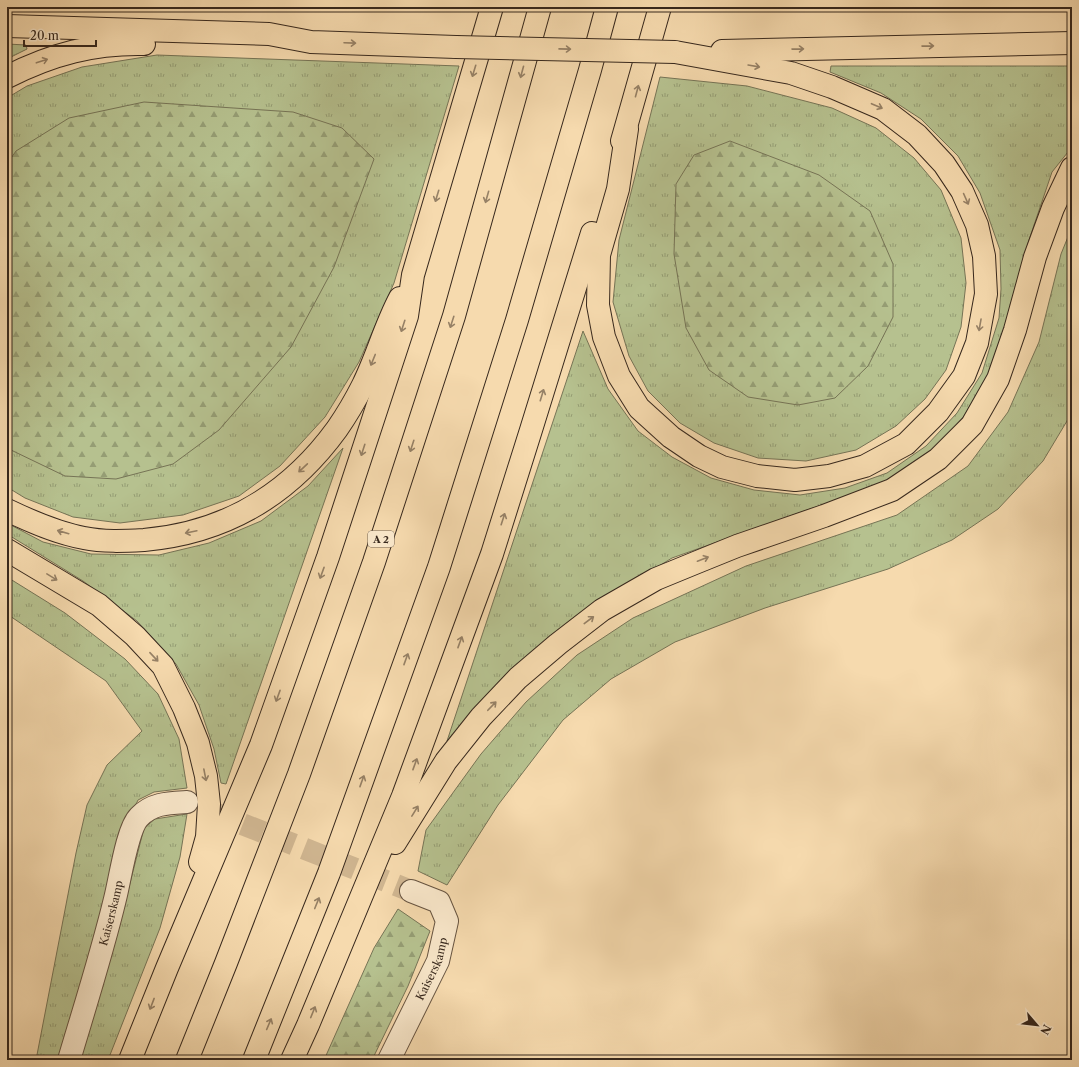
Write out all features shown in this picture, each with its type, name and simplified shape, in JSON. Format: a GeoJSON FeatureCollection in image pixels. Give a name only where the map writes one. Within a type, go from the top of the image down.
{"type":"FeatureCollection","features":[{"type":"Feature","properties":{"kind":"highway"},"geometry":{"type":"LineString","coordinates":[[130,1060],[261,745],[328,557],[407,316],[413,274],[492,7]]}},
{"type":"Feature","properties":{"kind":"highway","name":"A 2"},"geometry":{"type":"LineString","coordinates":[[187,1060],[299,774],[376,554],[454,316],[540,7]]}},
{"type":"Feature","properties":{"kind":"highway"},"geometry":{"type":"LineString","coordinates":[[254,1060],[329,873],[438,567],[517,320],[607,7]]}},
{"type":"Feature","properties":{"kind":"highway"},"geometry":{"type":"LineString","coordinates":[[292,1060],[406,789],[492,554],[534,423],[606,185],[627,129],[660,7]]}},
{"type":"Feature","properties":{"kind":"highway"},"geometry":{"type":"LineString","coordinates":[[7,26],[269,34],[311,42],[675,52],[1072,43]]}},
{"type":"Feature","properties":{"kind":"highway"},"geometry":{"type":"LineString","coordinates":[[7,77],[32,64],[65,53],[98,46],[127,44],[263,48],[311,42]]}},
{"type":"Feature","properties":{"kind":"highway"},"geometry":{"type":"LineString","coordinates":[[627,129],[618,190],[599,255],[598,304],[604,337],[619,376],[639,408],[666,432],[699,456],[722,466],[757,476],[795,480],[829,476],[865,466],[906,444],[938,412],[964,376],[977,343],[986,294],[984,256],[977,225],[962,191],[944,164],[916,135],[883,109],[832,87],[791,72],[675,52]]}},
{"type":"Feature","properties":{"kind":"highway"},"geometry":{"type":"LineString","coordinates":[[358,903],[446,761],[481,717],[518,678],[558,644],[602,610],[656,579],[737,546],[824,516],[892,490],[938,458],[972,425],[998,379],[1015,330],[1035,257],[1053,208],[1072,168]]}},
{"type":"Feature","properties":{"kind":"highway"},"geometry":{"type":"LineString","coordinates":[[7,510],[43,527],[84,538],[123,542],[162,538],[200,530],[240,515],[274,494],[306,466],[337,429],[363,385],[392,313],[413,274]]}},
{"type":"Feature","properties":{"kind":"highway"},"geometry":{"type":"LineString","coordinates":[[7,550],[99,605],[135,636],[163,666],[184,708],[195,736],[206,776],[209,804],[207,837],[198,871],[167,968]]}},
{"type":"Feature","properties":{"kind":"street","name":"Kaiserskamp"},"geometry":{"type":"LineString","coordinates":[[69,1060],[98,964],[116,897],[128,840],[138,818],[150,808],[161,804],[187,802]]}},
{"type":"Feature","properties":{"kind":"street","name":"Kaiserskamp"},"geometry":{"type":"LineString","coordinates":[[389,1060],[438,961],[447,921],[439,902],[412,891]]}},
{"type":"Feature","properties":{"kind":"green space"},"geometry":{"type":"Polygon","coordinates":[[[7,44],[26,45],[27,49],[7,59],[7,44]]]}},
{"type":"Feature","properties":{"kind":"green space"},"geometry":{"type":"Polygon","coordinates":[[[157,55],[459,66],[394,283],[359,362],[325,417],[280,466],[239,496],[183,515],[120,523],[73,517],[25,498],[7,487],[7,98],[27,86],[82,67],[157,55]]]}},
{"type":"Feature","properties":{"kind":"green space"},"geometry":{"type":"Polygon","coordinates":[[[831,66],[1072,66],[1072,147],[1052,172],[1029,240],[1007,321],[989,374],[964,416],[933,451],[891,478],[866,490],[672,558],[572,619],[506,675],[447,741],[583,331],[608,389],[638,431],[672,457],[711,478],[754,490],[800,495],[845,488],[887,473],[926,446],[957,413],[982,373],[999,318],[1001,289],[1000,250],[980,193],[958,156],[921,119],[881,93],[830,72],[831,66]]]}},
{"type":"Feature","properties":{"kind":"green space"},"geometry":{"type":"Polygon","coordinates":[[[660,77],[747,86],[832,108],[876,128],[914,158],[941,190],[961,238],[966,283],[961,327],[946,370],[925,399],[896,426],[856,450],[806,461],[758,458],[714,443],[680,423],[648,391],[629,356],[613,302],[619,240],[660,77]]]}},
{"type":"Feature","properties":{"kind":"green space"},"geometry":{"type":"Polygon","coordinates":[[[144,102],[293,112],[342,128],[374,159],[334,267],[291,347],[219,430],[173,464],[116,479],[65,476],[11,450],[7,445],[7,164],[16,151],[69,118],[144,102]]]}},
{"type":"Feature","properties":{"kind":"green space"},"geometry":{"type":"Polygon","coordinates":[[[730,141],[819,175],[870,211],[893,264],[893,317],[868,366],[835,398],[798,405],[748,397],[709,370],[686,328],[674,254],[676,184],[694,155],[730,141]]]}},
{"type":"Feature","properties":{"kind":"green space"},"geometry":{"type":"Polygon","coordinates":[[[1072,227],[1072,410],[1043,461],[998,509],[952,540],[888,569],[765,608],[675,642],[611,679],[563,720],[498,805],[447,885],[418,871],[426,830],[481,754],[526,702],[577,655],[633,618],[746,566],[897,515],[968,466],[1008,412],[1039,342],[1061,254],[1072,227]]]}},
{"type":"Feature","properties":{"kind":"green space"},"geometry":{"type":"Polygon","coordinates":[[[343,448],[226,784],[221,783],[214,749],[199,705],[176,664],[137,621],[83,581],[7,534],[7,523],[43,542],[91,554],[159,555],[209,543],[261,521],[308,486],[343,448]]]}},
{"type":"Feature","properties":{"kind":"green space"},"geometry":{"type":"Polygon","coordinates":[[[7,577],[65,613],[125,659],[158,694],[179,739],[187,788],[154,792],[138,800],[126,825],[61,1060],[36,1060],[76,853],[87,805],[107,765],[142,731],[106,681],[7,614],[7,577]]]}},
{"type":"Feature","properties":{"kind":"green space"},"geometry":{"type":"Polygon","coordinates":[[[187,814],[180,857],[160,928],[108,1060],[80,1060],[115,942],[144,828],[155,819],[187,814]]]}},
{"type":"Feature","properties":{"kind":"green space"},"geometry":{"type":"Polygon","coordinates":[[[398,909],[430,931],[408,986],[372,1060],[324,1060],[374,948],[398,909]]]}},
{"type":"Feature","properties":{"kind":"tunnel"},"geometry":{"type":"LineString","coordinates":[[212,812],[411,891]]}}]}
